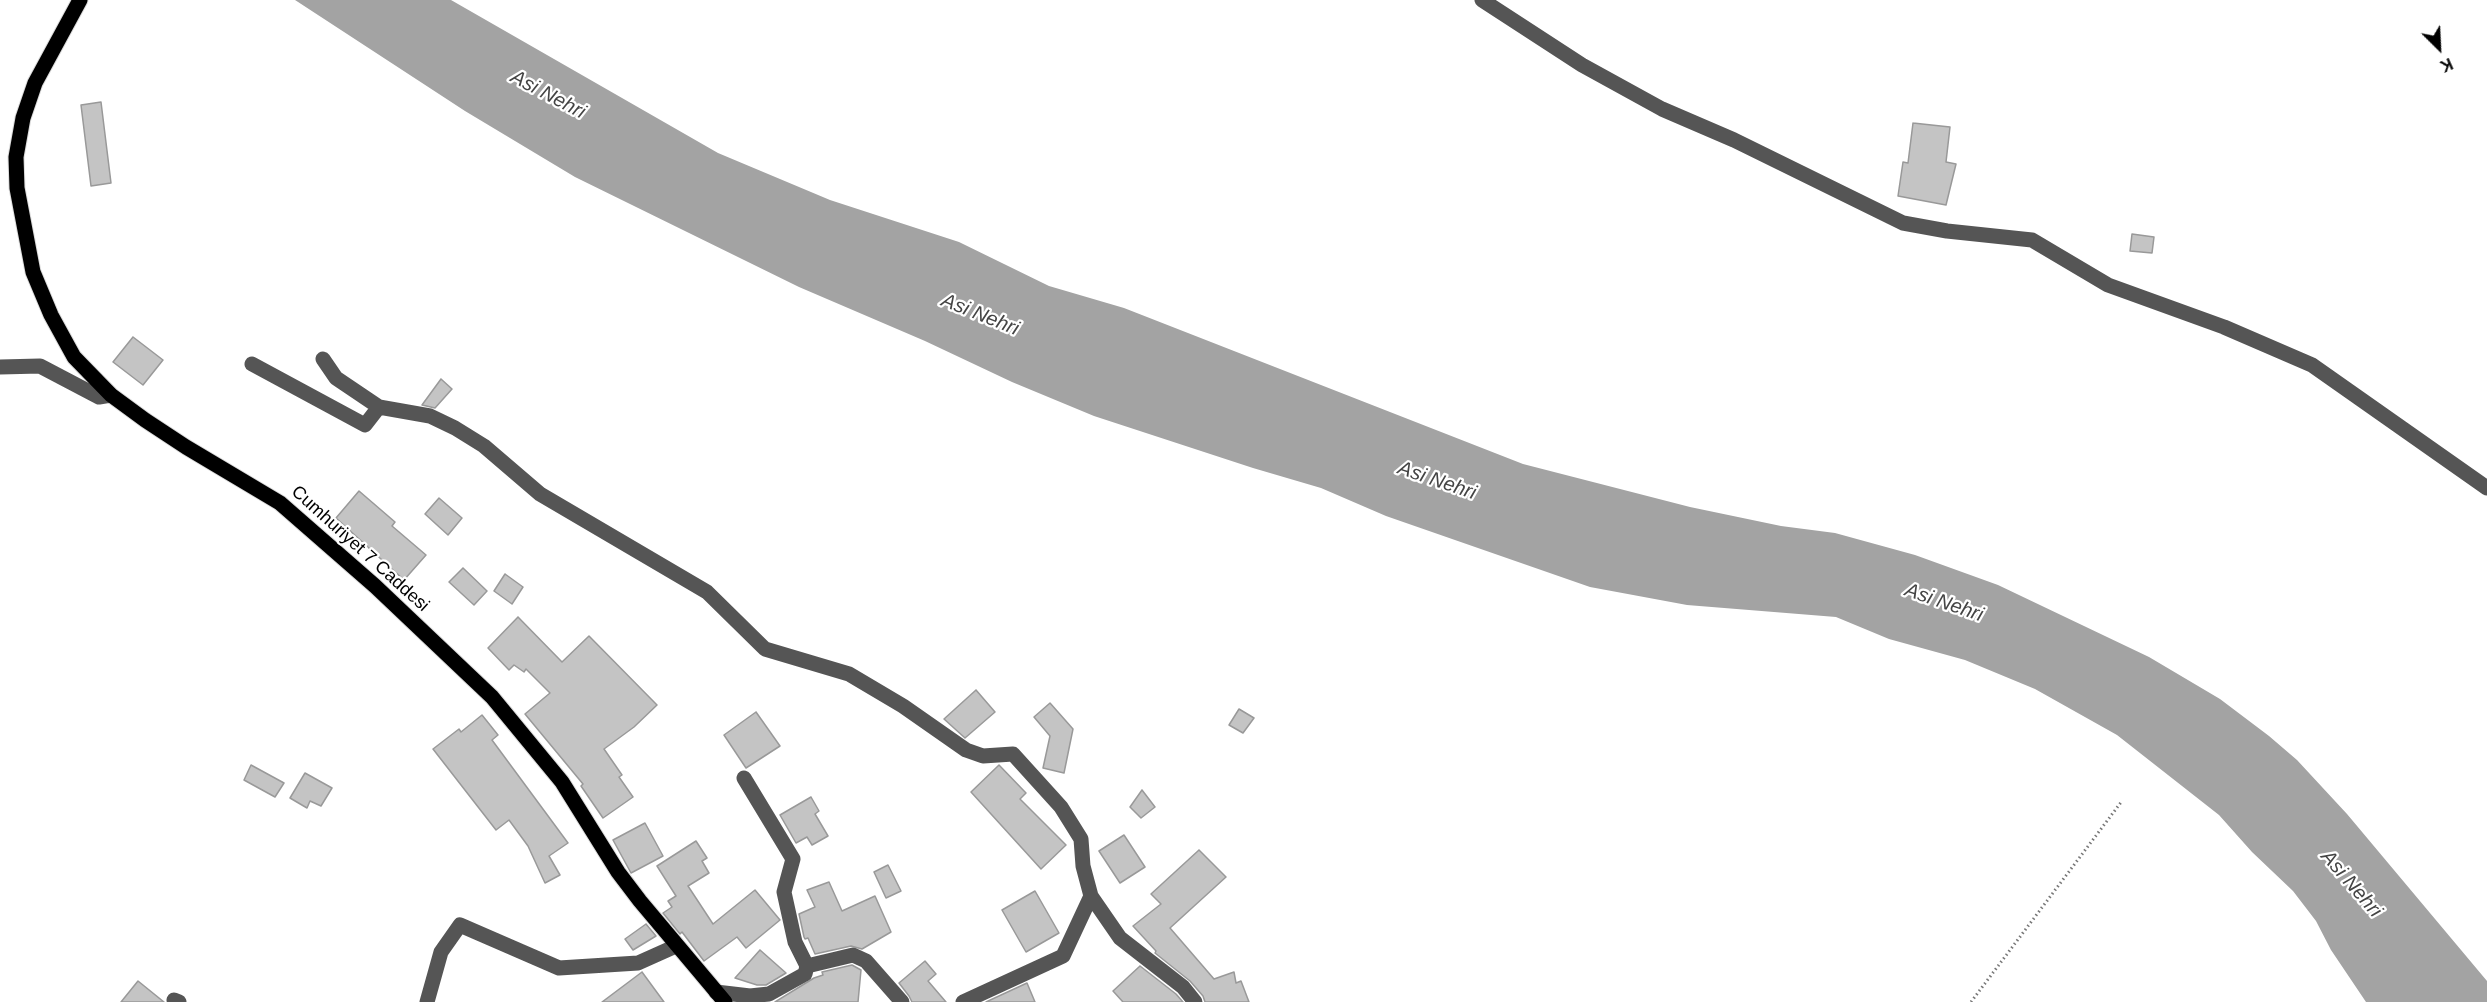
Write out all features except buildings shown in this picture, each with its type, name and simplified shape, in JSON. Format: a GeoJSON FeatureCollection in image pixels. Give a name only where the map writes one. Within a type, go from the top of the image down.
{"type":"FeatureCollection","features":[{"type":"Feature","properties":{"kind":"main road","name":"Cumhuriyet 7 Caddesi"},"geometry":{"type":"LineString","coordinates":[[80,0],[35,83],[23,118],[16,157],[17,188],[33,272],[51,315],[74,357],[111,395],[186,447],[280,503],[375,586],[484,689],[517,725],[562,782],[618,872],[676,946],[720,997]]}},
{"type":"Feature","properties":{"kind":"street"},"geometry":{"type":"LineString","coordinates":[[1482,0],[1582,64],[1662,109],[1734,140],[1903,223],[1947,231],[2032,240],[2108,285],[2224,327],[2312,365],[2487,488]]}},
{"type":"Feature","properties":{"kind":"street"},"geometry":{"type":"LineString","coordinates":[[323,359],[336,378],[380,407],[430,416],[484,446],[540,494],[707,592],[765,649],[849,674],[903,706],[966,750],[983,756],[1014,754],[1061,807],[1081,838],[1083,866],[1091,896],[1119,938],[1183,987],[1195,1002]]}},
{"type":"Feature","properties":{"kind":"street"},"geometry":{"type":"LineString","coordinates":[[252,364],[365,425],[380,407]]}},
{"type":"Feature","properties":{"kind":"street"},"geometry":{"type":"LineString","coordinates":[[0,367],[40,366],[99,397],[111,395]]}},
{"type":"Feature","properties":{"kind":"street"},"geometry":{"type":"LineString","coordinates":[[720,997],[769,994],[805,974],[807,966],[795,942],[784,892],[793,860],[744,778]]}},
{"type":"Feature","properties":{"kind":"street"},"geometry":{"type":"LineString","coordinates":[[963,1002],[1063,956],[1091,896]]}},
{"type":"Feature","properties":{"kind":"street"},"geometry":{"type":"LineString","coordinates":[[427,1002],[441,952],[460,925],[559,968],[638,963],[676,946]]}},
{"type":"Feature","properties":{"kind":"street"},"geometry":{"type":"LineString","coordinates":[[807,966],[853,955],[866,961],[902,1002]]}},
{"type":"Feature","properties":{"kind":"path"},"geometry":{"type":"LineString","coordinates":[[1971,1002],[2122,801]]}},
{"type":"Feature","properties":{"kind":"water","name":"Asi Nehri"},"geometry":{"type":"Polygon","coordinates":[[[295,0],[451,0],[718,153],[830,200],[959,242],[1049,286],[1124,308],[1523,464],[1690,507],[1781,526],[1835,533],[1915,555],[1998,585],[2149,657],[2220,699],[2269,736],[2297,760],[2347,814],[2487,981],[2487,1002],[2366,1002],[2331,950],[2316,921],[2293,891],[2252,852],[2219,815],[2117,735],[2035,689],[1965,660],[1889,639],[1836,617],[1687,605],[1590,587],[1386,516],[1321,488],[1094,416],[799,287],[575,177],[465,111],[295,0]]]}}]}
